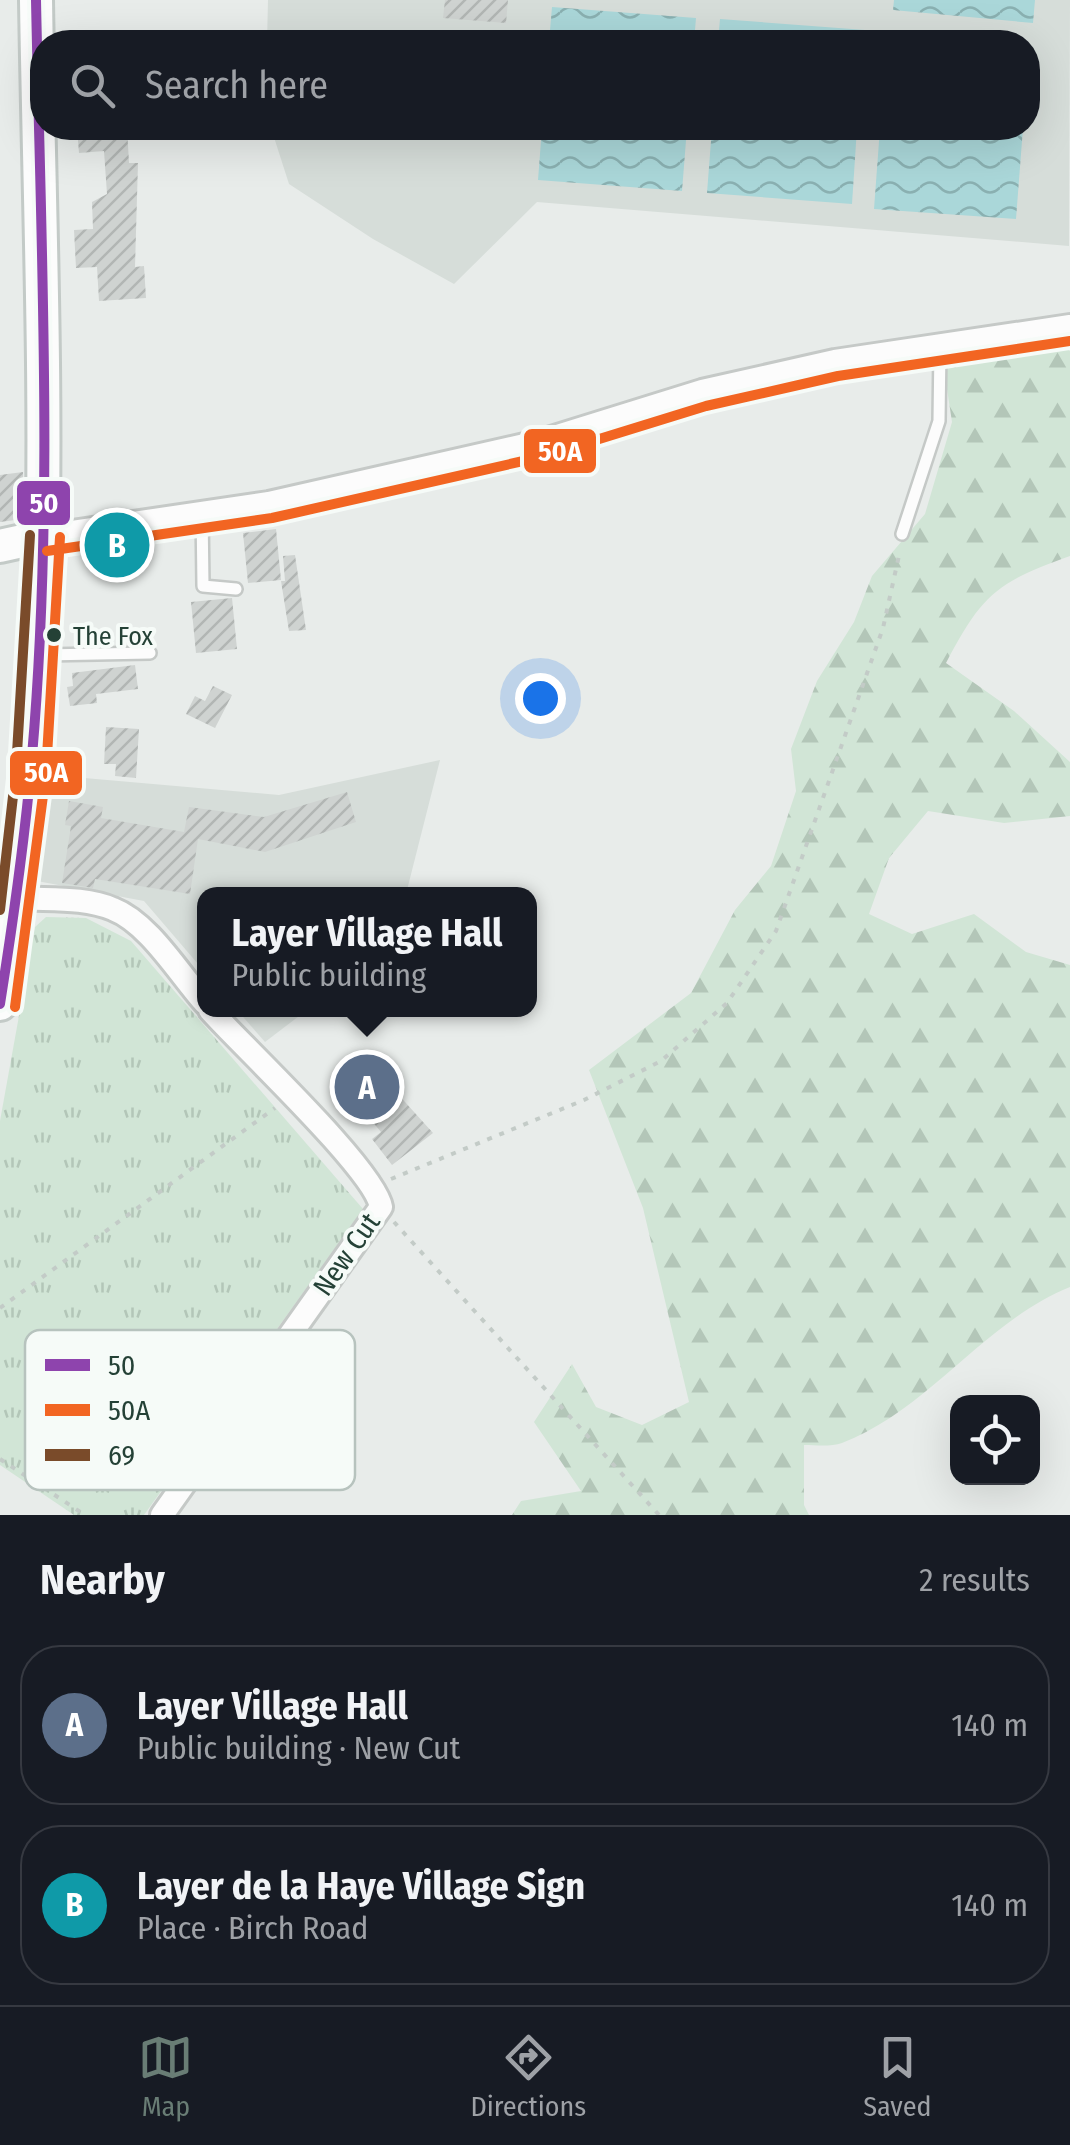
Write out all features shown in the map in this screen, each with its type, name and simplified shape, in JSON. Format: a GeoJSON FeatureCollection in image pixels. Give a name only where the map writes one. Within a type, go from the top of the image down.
{"type":"FeatureCollection","features":[{"type":"Feature","properties":{"kind":"main road"},"geometry":{"type":"LineString","coordinates":[[36,0],[37,30]]}},
{"type":"Feature","properties":{"kind":"main road"},"geometry":{"type":"LineString","coordinates":[[0,1004],[20,898],[40,655],[45,536],[38,140]]}},
{"type":"Feature","properties":{"kind":"main road"},"geometry":{"type":"LineString","coordinates":[[0,546],[45,536]]}},
{"type":"Feature","properties":{"kind":"street"},"geometry":{"type":"LineString","coordinates":[[45,536],[268,503],[538,442],[732,384],[835,362],[1070,326]]}},
{"type":"Feature","properties":{"kind":"street"},"geometry":{"type":"LineString","coordinates":[[20,898],[91,902],[116,910],[135,924],[197,995]]}},
{"type":"Feature","properties":{"kind":"street","name":"New Cut"},"geometry":{"type":"LineString","coordinates":[[217,1017],[292,1096],[377,1197],[287,1330]]}},
{"type":"Feature","properties":{"kind":"street","name":"New Cut"},"geometry":{"type":"LineString","coordinates":[[162,1515],[179,1490]]}},
{"type":"Feature","properties":{"kind":"lane"},"geometry":{"type":"LineString","coordinates":[[902,534],[939,421],[940,347]]}},
{"type":"Feature","properties":{"kind":"lane"},"geometry":{"type":"LineString","coordinates":[[202,511],[204,586],[236,589]]}},
{"type":"Feature","properties":{"kind":"lane"},"geometry":{"type":"LineString","coordinates":[[40,655],[150,653]]}},
{"type":"Feature","properties":{"kind":"path"},"geometry":{"type":"LineString","coordinates":[[659,1515],[377,1197],[660,1061],[726,1004],[776,931],[883,628],[902,534]]}},
{"type":"Feature","properties":{"kind":"path"},"geometry":{"type":"LineString","coordinates":[[0,1308],[292,1096]]}},
{"type":"Feature","properties":{"kind":"path"},"geometry":{"type":"LineString","coordinates":[[0,1459],[25,1475]]}},
{"type":"Feature","properties":{"kind":"path"},"geometry":{"type":"LineString","coordinates":[[47,1490],[85,1515]]}},
{"type":"Feature","properties":{"kind":"shaded area"},"geometry":{"type":"Polygon","coordinates":[[[268,0],[1070,0],[1069,246],[537,202],[454,284],[373,239],[289,184],[275,140],[1040,140],[1040,30],[267,30],[268,0]]]}},
{"type":"Feature","properties":{"kind":"shaded area"},"geometry":{"type":"Polygon","coordinates":[[[440,760],[408,887],[197,887],[197,963],[144,901],[37,881],[50,775],[279,795],[440,760]]]}},
{"type":"Feature","properties":{"kind":"shaded area"},"geometry":{"type":"Polygon","coordinates":[[[243,1017],[298,1017],[265,1042],[243,1017]]]}},
{"type":"Feature","properties":{"kind":"green space"},"geometry":{"type":"Polygon","coordinates":[[[1063,346],[1070,351],[1070,556],[1025,574],[994,593],[970,621],[946,663],[1014,711],[1070,762],[1070,816],[1004,823],[928,811],[889,858],[869,914],[912,934],[974,914],[1026,952],[1070,965],[1070,1287],[1011,1321],[930,1388],[873,1428],[838,1444],[804,1445],[804,1505],[809,1515],[512,1515],[521,1501],[581,1491],[534,1422],[572,1364],[596,1407],[642,1425],[689,1402],[643,1208],[589,1070],[691,993],[735,910],[771,866],[796,791],[791,749],[817,681],[854,622],[872,576],[925,514],[952,422],[944,369],[1063,346]]]}},
{"type":"Feature","properties":{"kind":"green space"},"geometry":{"type":"Polygon","coordinates":[[[46,917],[86,918],[131,941],[363,1209],[276,1330],[25,1330],[25,1482],[0,1465],[0,1121],[35,927],[46,917]]]}},
{"type":"Feature","properties":{"kind":"green space"},"geometry":{"type":"Polygon","coordinates":[[[37,1490],[162,1490],[144,1515],[74,1515],[37,1490]]]}},
{"type":"Feature","properties":{"kind":"water"},"geometry":{"type":"Polygon","coordinates":[[[894,0],[1035,0],[1033,23],[893,10],[894,0]]]}},
{"type":"Feature","properties":{"kind":"water"},"geometry":{"type":"Polygon","coordinates":[[[552,7],[696,18],[695,30],[550,30],[552,7]]]}},
{"type":"Feature","properties":{"kind":"water"},"geometry":{"type":"Polygon","coordinates":[[[720,19],[865,30],[719,30],[720,19]]]}},
{"type":"Feature","properties":{"kind":"water"},"geometry":{"type":"Polygon","coordinates":[[[541,140],[686,140],[682,191],[538,180],[541,140]]]}},
{"type":"Feature","properties":{"kind":"water"},"geometry":{"type":"Polygon","coordinates":[[[711,140],[856,140],[852,204],[707,193],[711,140]]]}},
{"type":"Feature","properties":{"kind":"water"},"geometry":{"type":"Polygon","coordinates":[[[879,140],[1022,140],[1016,219],[874,209],[879,140]]]}},
{"type":"Feature","properties":{"kind":"building"},"geometry":{"type":"Polygon","coordinates":[[[445,0],[508,0],[506,23],[443,18],[445,0]]]}},
{"type":"Feature","properties":{"kind":"building"},"geometry":{"type":"Polygon","coordinates":[[[78,140],[128,140],[129,163],[138,163],[135,267],[144,266],[146,298],[99,301],[97,267],[76,268],[74,230],[93,229],[92,202],[107,194],[104,151],[79,153],[78,140]]]}},
{"type":"Feature","properties":{"kind":"building"},"geometry":{"type":"Polygon","coordinates":[[[23,472],[23,519],[0,522],[0,475],[23,472]]]}},
{"type":"Feature","properties":{"kind":"building"},"geometry":{"type":"Polygon","coordinates":[[[276,529],[281,580],[248,583],[243,533],[276,529]]]}},
{"type":"Feature","properties":{"kind":"building"},"geometry":{"type":"Polygon","coordinates":[[[295,555],[306,630],[289,631],[281,581],[285,581],[283,556],[295,555]]]}},
{"type":"Feature","properties":{"kind":"building"},"geometry":{"type":"Polygon","coordinates":[[[232,598],[237,649],[196,653],[191,602],[232,598]]]}},
{"type":"Feature","properties":{"kind":"building"},"geometry":{"type":"Polygon","coordinates":[[[135,665],[138,689],[96,694],[97,703],[70,706],[67,687],[73,686],[72,673],[135,665]]]}},
{"type":"Feature","properties":{"kind":"building"},"geometry":{"type":"Polygon","coordinates":[[[213,686],[232,695],[215,728],[186,714],[195,696],[205,701],[213,686]]]}},
{"type":"Feature","properties":{"kind":"building"},"geometry":{"type":"Polygon","coordinates":[[[106,727],[139,729],[136,778],[115,776],[116,764],[104,764],[106,727]]]}},
{"type":"Feature","properties":{"kind":"building"},"geometry":{"type":"Polygon","coordinates":[[[347,792],[356,822],[265,852],[198,839],[190,894],[95,879],[93,888],[62,883],[71,826],[65,825],[69,801],[103,807],[101,818],[184,832],[189,807],[264,817],[347,792]]]}},
{"type":"Feature","properties":{"kind":"building"},"geometry":{"type":"Polygon","coordinates":[[[356,1054],[364,1064],[368,1061],[433,1133],[392,1165],[372,1139],[381,1132],[333,1074],[356,1054]]]}},
{"type":"Feature","properties":{"kind":"transit line","name":"50"},"geometry":{"type":"LineString","coordinates":[[36,0],[37,30]]}},
{"type":"Feature","properties":{"kind":"transit line","name":"50"},"geometry":{"type":"LineString","coordinates":[[0,1004],[29,787],[39,662],[44,378],[39,140]]}},
{"type":"Feature","properties":{"kind":"transit line","name":"50A"},"geometry":{"type":"LineString","coordinates":[[47,551],[272,518],[541,457],[706,406],[838,376],[1070,341]]}},
{"type":"Feature","properties":{"kind":"transit line","name":"69"},"geometry":{"type":"LineString","coordinates":[[0,910],[16,770],[30,535]]}},
{"type":"Feature","properties":{"kind":"transit line","name":"50A"},"geometry":{"type":"LineString","coordinates":[[15,1007],[46,773],[60,537]]}},
{"type":"Feature","properties":{"kind":"place","name":"Layer de la Haye Village Sign"},"geometry":{"type":"Point","coordinates":[117,545]}},
{"type":"Feature","properties":{"kind":"place","name":"The Fox"},"geometry":{"type":"Point","coordinates":[54,635]}},
{"type":"Feature","properties":{"kind":"place","name":"Layer Village Hall"},"geometry":{"type":"Point","coordinates":[367,1087]}}]}
